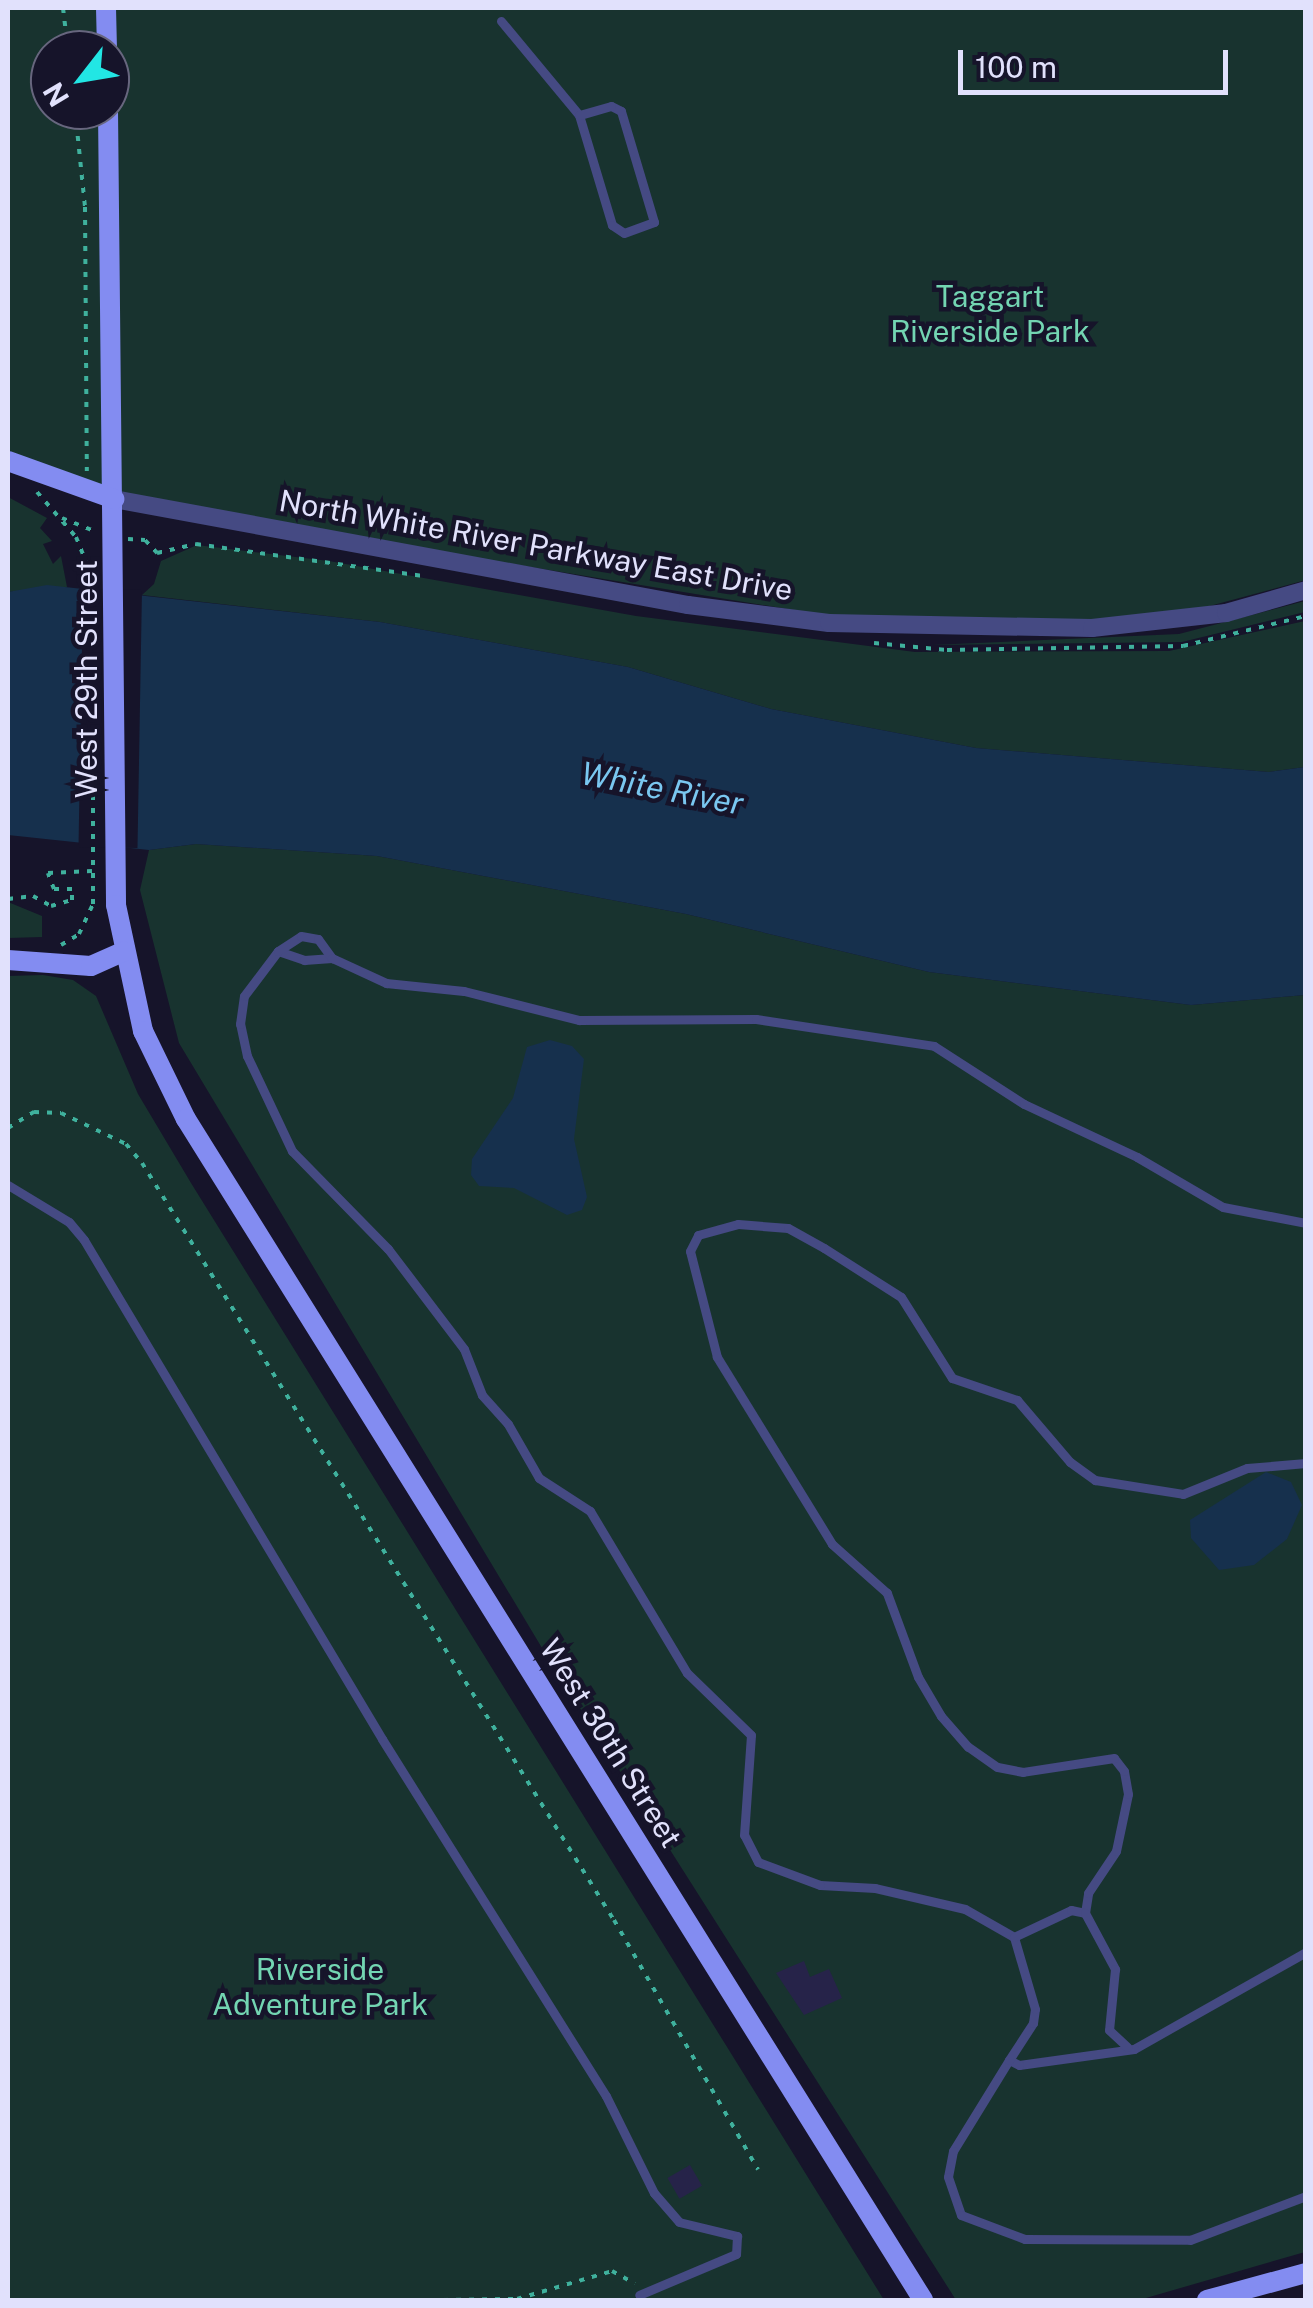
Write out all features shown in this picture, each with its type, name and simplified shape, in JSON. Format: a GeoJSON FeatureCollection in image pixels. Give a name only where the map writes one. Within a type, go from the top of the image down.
{"type":"FeatureCollection","features":[{"type":"Feature","properties":{"kind":"main road","name":"West 29th Street"},"geometry":{"type":"LineString","coordinates":[[108,130],[117,568],[116,874],[124,951],[143,1032],[164,1079],[248,1216]]}},
{"type":"Feature","properties":{"kind":"main road"},"geometry":{"type":"LineString","coordinates":[[8,460],[114,499]]}},
{"type":"Feature","properties":{"kind":"main road"},"geometry":{"type":"LineString","coordinates":[[8,960],[91,966],[124,951]]}},
{"type":"Feature","properties":{"kind":"main road","name":"West 30th Street"},"geometry":{"type":"LineString","coordinates":[[248,1216],[923,2300]]}},
{"type":"Feature","properties":{"kind":"main road"},"geometry":{"type":"LineString","coordinates":[[1207,2300],[1306,2274]]}},
{"type":"Feature","properties":{"kind":"street","name":"North White River Parkway East Drive"},"geometry":{"type":"LineString","coordinates":[[114,499],[688,605],[846,624],[1092,628],[1226,614],[1306,590]]}},
{"type":"Feature","properties":{"kind":"lane"},"geometry":{"type":"LineString","coordinates":[[500,21],[580,114],[612,224],[624,233],[654,222],[621,111],[610,106],[580,114]]}},
{"type":"Feature","properties":{"kind":"lane"},"geometry":{"type":"LineString","coordinates":[[1306,1223],[1224,1207],[1137,1156],[1024,1104],[934,1046],[737,1018],[579,1020],[464,991],[386,983],[332,958],[318,939],[301,936],[278,951],[244,996],[240,1024],[248,1056],[292,1151],[353,1217],[388,1248],[464,1349],[482,1396],[508,1424],[539,1478],[590,1511],[687,1673],[751,1735],[744,1835],[758,1862],[820,1885],[875,1888],[965,1910],[1014,1937],[1034,2009],[1034,2023],[952,2151],[948,2177],[961,2214],[982,2226],[1025,2239],[1165,2244],[1218,2233],[1306,2196]]}},
{"type":"Feature","properties":{"kind":"lane"},"geometry":{"type":"LineString","coordinates":[[278,951],[304,960],[332,958]]}},
{"type":"Feature","properties":{"kind":"lane"},"geometry":{"type":"LineString","coordinates":[[8,1185],[69,1222],[84,1240],[382,1739],[606,2096],[654,2193],[679,2222],[737,2236],[736,2254],[639,2295]]}},
{"type":"Feature","properties":{"kind":"lane"},"geometry":{"type":"LineString","coordinates":[[1014,1937],[1071,1910],[1088,1893],[1116,1850],[1128,1794],[1124,1771],[1114,1758],[1023,1772],[997,1767],[950,1726],[918,1677],[887,1593],[832,1544],[717,1357],[690,1251],[698,1235],[738,1224],[788,1228],[824,1248],[901,1297],[952,1378],[1017,1400],[1070,1462],[1095,1480],[1183,1494],[1247,1468],[1306,1463]]}},
{"type":"Feature","properties":{"kind":"lane"},"geometry":{"type":"LineString","coordinates":[[1088,1893],[1085,1913],[1115,1969],[1109,2030],[1115,2048]]}},
{"type":"Feature","properties":{"kind":"lane"},"geometry":{"type":"LineString","coordinates":[[1071,1910],[1085,1913]]}},
{"type":"Feature","properties":{"kind":"lane"},"geometry":{"type":"LineString","coordinates":[[1009,2060],[1020,2065],[1115,2048],[1134,2049],[1306,1952]]}},
{"type":"Feature","properties":{"kind":"path"},"geometry":{"type":"LineString","coordinates":[[78,130],[85,207],[86,478]]}},
{"type":"Feature","properties":{"kind":"path"},"geometry":{"type":"LineString","coordinates":[[33,488],[62,518],[86,554],[94,583]]}},
{"type":"Feature","properties":{"kind":"path"},"geometry":{"type":"LineString","coordinates":[[58,948],[91,916],[93,662]]}},
{"type":"Feature","properties":{"kind":"path"},"geometry":{"type":"LineString","coordinates":[[8,899],[33,896],[51,906],[72,900],[72,889],[54,888],[48,873],[92,871]]}},
{"type":"Feature","properties":{"kind":"path"},"geometry":{"type":"LineString","coordinates":[[8,1128],[34,1112],[61,1113],[126,1144],[142,1163],[614,1920],[758,2169]]}},
{"type":"Feature","properties":{"kind":"path"},"geometry":{"type":"LineString","coordinates":[[443,2300],[517,2299],[612,2272],[626,2275],[639,2295]]}},
{"type":"Feature","properties":{"kind":"green space","name":"Taggart Riverside Park"},"geometry":{"type":"Polygon","coordinates":[[[8,8],[1305,8],[1306,580],[1191,611],[1116,621],[824,615],[114,499],[8,451],[8,8]]]}},
{"type":"Feature","properties":{"kind":"green space"},"geometry":{"type":"Polygon","coordinates":[[[8,497],[47,518],[40,528],[52,541],[43,544],[53,564],[61,556],[67,587],[8,592],[8,497]]]}},
{"type":"Feature","properties":{"kind":"green space"},"geometry":{"type":"Polygon","coordinates":[[[197,545],[329,561],[636,616],[915,652],[1169,651],[1305,621],[1305,767],[1269,772],[976,748],[771,709],[628,667],[380,622],[142,595],[154,584],[161,561],[197,545]]]}},
{"type":"Feature","properties":{"kind":"green space"},"geometry":{"type":"Polygon","coordinates":[[[1305,601],[1305,612],[1182,642],[931,645],[1179,634],[1305,601]]]}},
{"type":"Feature","properties":{"kind":"green space"},"geometry":{"type":"Polygon","coordinates":[[[196,844],[377,856],[686,914],[929,972],[1191,1005],[1305,995],[1305,2252],[1139,2300],[956,2300],[545,1653],[179,1043],[140,890],[149,850],[196,844]]]}},
{"type":"Feature","properties":{"kind":"green space"},"geometry":{"type":"Polygon","coordinates":[[[8,902],[42,916],[42,937],[8,938],[8,902]]]}},
{"type":"Feature","properties":{"kind":"green space","name":"Riverside Adventure Park"},"geometry":{"type":"Polygon","coordinates":[[[43,975],[73,980],[96,996],[138,1094],[191,1183],[884,2300],[8,2300],[8,976],[43,975]]]}},
{"type":"Feature","properties":{"kind":"water","name":"White River"},"geometry":{"type":"Polygon","coordinates":[[[47,585],[380,622],[628,667],[771,709],[976,748],[1269,772],[1305,767],[1305,995],[1191,1005],[929,972],[686,914],[377,856],[196,844],[149,850],[8,835],[8,592],[47,585]]]}},
{"type":"Feature","properties":{"kind":"water"},"geometry":{"type":"Polygon","coordinates":[[[550,1040],[572,1046],[584,1059],[574,1139],[587,1197],[582,1210],[567,1215],[514,1188],[479,1186],[471,1175],[472,1159],[513,1098],[527,1047],[550,1040]]]}},
{"type":"Feature","properties":{"kind":"water"},"geometry":{"type":"Polygon","coordinates":[[[1266,1472],[1291,1482],[1302,1505],[1287,1539],[1254,1565],[1219,1570],[1191,1538],[1190,1520],[1266,1472]]]}},
{"type":"Feature","properties":{"kind":"pier"},"geometry":{"type":"Polygon","coordinates":[[[83,589],[142,590],[137,848],[78,847],[83,589]]]}},
{"type":"Feature","properties":{"kind":"building"},"geometry":{"type":"Polygon","coordinates":[[[804,1961],[810,1977],[829,1969],[842,1998],[804,2015],[776,1973],[804,1961]]]}},
{"type":"Feature","properties":{"kind":"building"},"geometry":{"type":"Polygon","coordinates":[[[690,2165],[702,2186],[679,2199],[667,2178],[690,2165]]]}}]}
